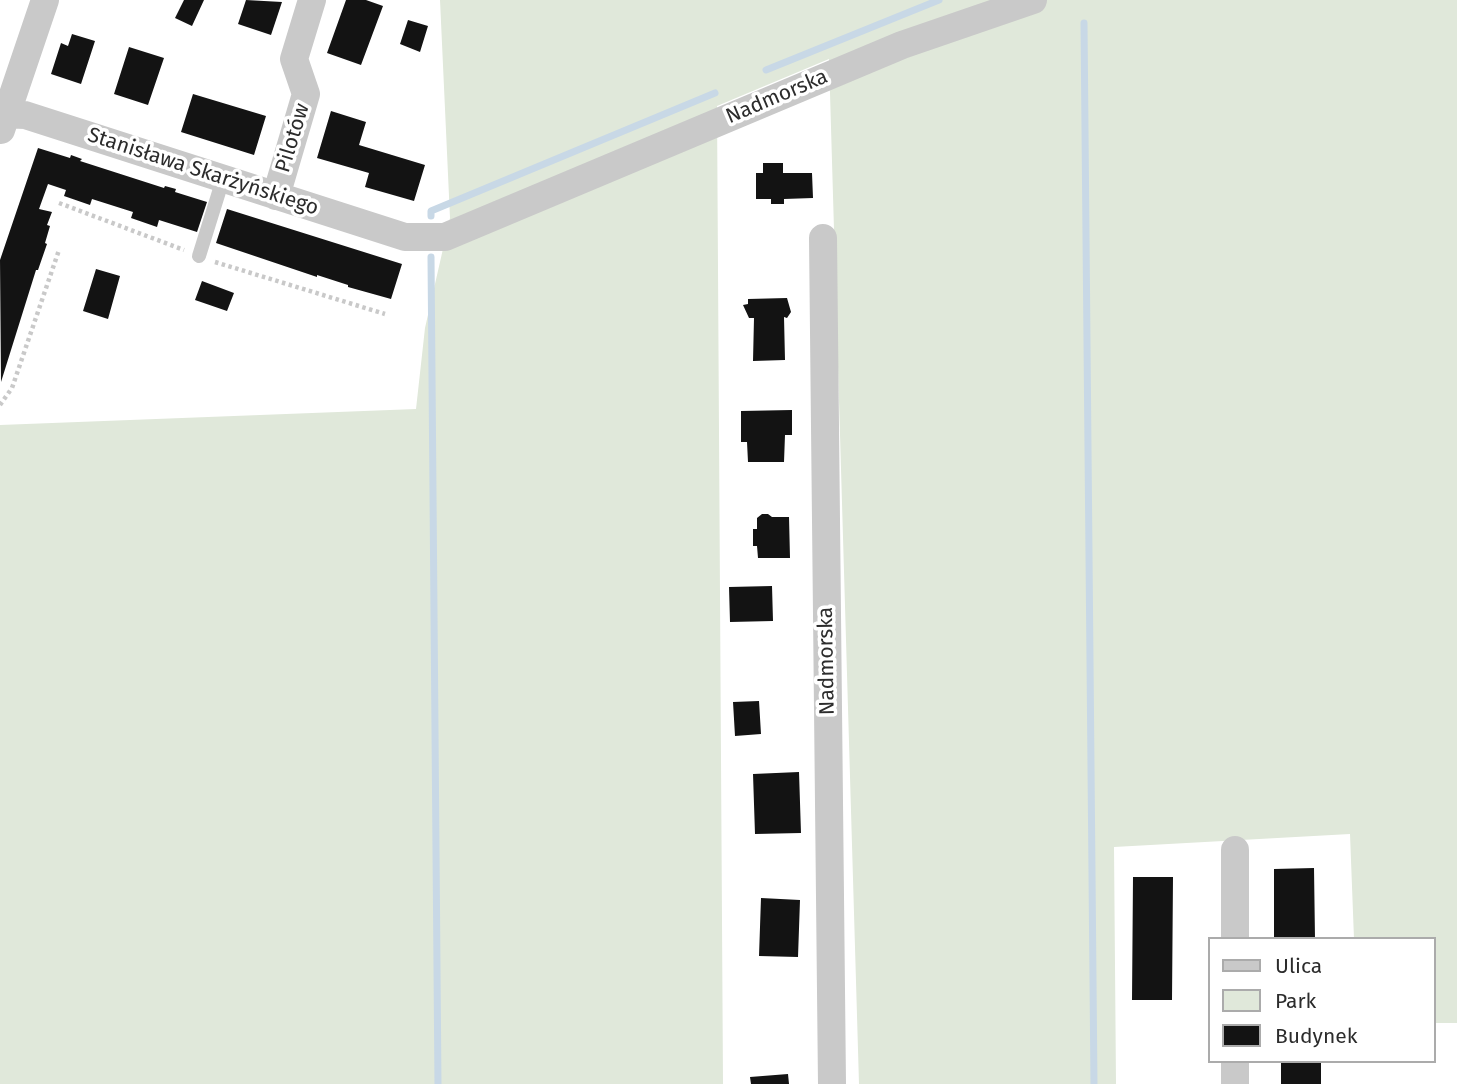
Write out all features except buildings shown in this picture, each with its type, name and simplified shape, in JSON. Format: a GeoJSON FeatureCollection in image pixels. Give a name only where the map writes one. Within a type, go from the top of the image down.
{"type":"FeatureCollection","features":[{"type":"Feature","properties":{"kind":"street"},"geometry":{"type":"LineString","coordinates":[[2,120],[45,0]]}},
{"type":"Feature","properties":{"kind":"street","name":"Pilotów"},"geometry":{"type":"LineString","coordinates":[[276,195],[306,94],[294,59],[312,0]]}},
{"type":"Feature","properties":{"kind":"street","name":"Nadmorska"},"geometry":{"type":"LineString","coordinates":[[405,237],[445,237],[902,45],[1033,0]]}},
{"type":"Feature","properties":{"kind":"street","name":"Stanisława Skarżyńskiego"},"geometry":{"type":"LineString","coordinates":[[2,120],[25,115],[405,237]]}},
{"type":"Feature","properties":{"kind":"street","name":"Nadmorska"},"geometry":{"type":"LineString","coordinates":[[823,238],[832,1084]]}},
{"type":"Feature","properties":{"kind":"street"},"geometry":{"type":"LineString","coordinates":[[1235,850],[1235,937]]}},
{"type":"Feature","properties":{"kind":"street"},"geometry":{"type":"LineString","coordinates":[[1235,1063],[1235,1084]]}},
{"type":"Feature","properties":{"kind":"lane"},"geometry":{"type":"LineString","coordinates":[[198,256],[223,179]]}},
{"type":"Feature","properties":{"kind":"path"},"geometry":{"type":"LineString","coordinates":[[59,203],[242,271],[385,314]]}},
{"type":"Feature","properties":{"kind":"path"},"geometry":{"type":"LineString","coordinates":[[0,405],[12,388],[60,250]]}},
{"type":"Feature","properties":{"kind":"green space"},"geometry":{"type":"Polygon","coordinates":[[[440,0],[1457,0],[1457,1023],[1436,1023],[1436,937],[1354,937],[1350,834],[1114,847],[1116,1084],[859,1084],[829,59],[717,106],[723,1084],[0,1084],[0,425],[416,409],[425,328],[450,218],[440,0]]]}},
{"type":"Feature","properties":{"kind":"waterway"},"geometry":{"type":"LineString","coordinates":[[766,70],[939,0]]}},
{"type":"Feature","properties":{"kind":"waterway"},"geometry":{"type":"LineString","coordinates":[[1084,23],[1094,1084]]}},
{"type":"Feature","properties":{"kind":"waterway"},"geometry":{"type":"LineString","coordinates":[[431,216],[431,211],[715,93]]}},
{"type":"Feature","properties":{"kind":"waterway"},"geometry":{"type":"LineString","coordinates":[[431,257],[438,1084]]}}]}
